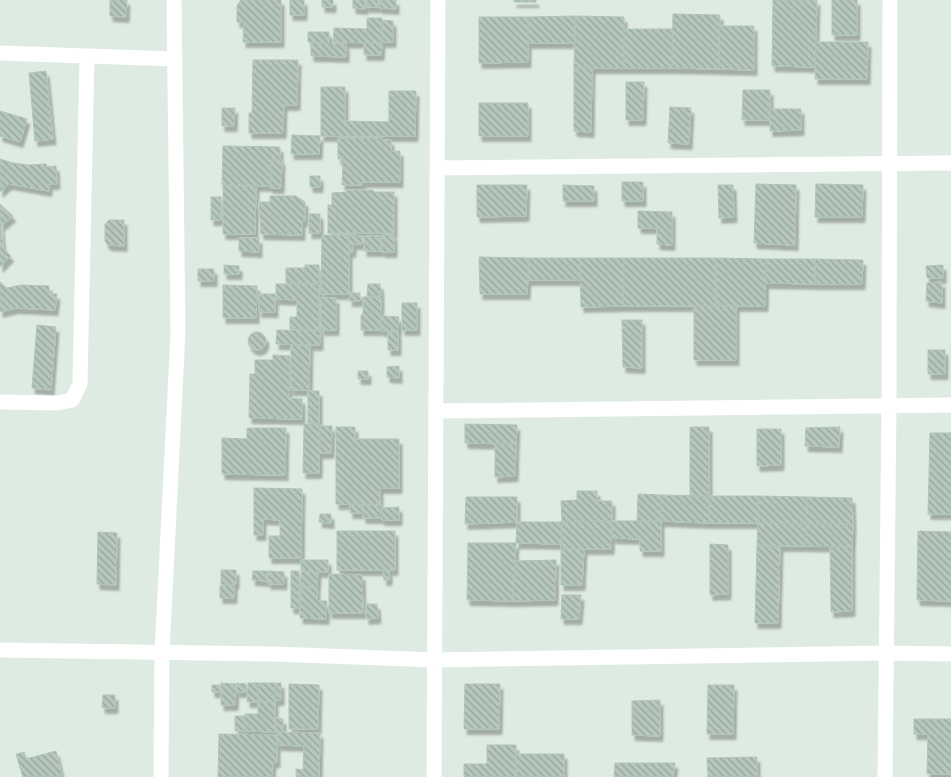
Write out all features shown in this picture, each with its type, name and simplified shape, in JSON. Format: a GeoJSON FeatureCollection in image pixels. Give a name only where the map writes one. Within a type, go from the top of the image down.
{"type":"FeatureCollection","features":[{"type":"Feature","properties":{"kind":"street"},"geometry":{"type":"LineString","coordinates":[[161,777],[162,653],[178,332],[174,0]]}},
{"type":"Feature","properties":{"kind":"street"},"geometry":{"type":"LineString","coordinates":[[434,777],[438,0]]}},
{"type":"Feature","properties":{"kind":"street"},"geometry":{"type":"LineString","coordinates":[[884,777],[889,405],[890,0]]}},
{"type":"Feature","properties":{"kind":"street"},"geometry":{"type":"LineString","coordinates":[[0,53],[175,59]]}},
{"type":"Feature","properties":{"kind":"street"},"geometry":{"type":"LineString","coordinates":[[0,402],[57,403],[72,400],[80,384],[87,56]]}},
{"type":"Feature","properties":{"kind":"street"},"geometry":{"type":"LineString","coordinates":[[437,168],[890,162],[951,163]]}},
{"type":"Feature","properties":{"kind":"street"},"geometry":{"type":"LineString","coordinates":[[436,411],[951,405]]}},
{"type":"Feature","properties":{"kind":"street"},"geometry":{"type":"LineString","coordinates":[[0,650],[274,654],[435,660],[885,653],[951,654]]}},
{"type":"Feature","properties":{"kind":"building"},"geometry":{"type":"Polygon","coordinates":[[[110,0],[127,0],[126,17],[110,16],[110,0]]]}},
{"type":"Feature","properties":{"kind":"building"},"geometry":{"type":"Polygon","coordinates":[[[241,0],[281,0],[281,42],[243,42],[244,22],[237,22],[237,6],[241,0]]]}},
{"type":"Feature","properties":{"kind":"building"},"geometry":{"type":"Polygon","coordinates":[[[290,0],[304,0],[304,15],[290,15],[290,0]]]}},
{"type":"Feature","properties":{"kind":"building"},"geometry":{"type":"Polygon","coordinates":[[[322,0],[333,0],[333,7],[322,7],[322,0]]]}},
{"type":"Feature","properties":{"kind":"building"},"geometry":{"type":"Polygon","coordinates":[[[353,0],[365,0],[365,9],[353,8],[353,0]]]}},
{"type":"Feature","properties":{"kind":"building"},"geometry":{"type":"Polygon","coordinates":[[[366,0],[378,0],[378,7],[366,7],[366,0]]]}},
{"type":"Feature","properties":{"kind":"building"},"geometry":{"type":"Polygon","coordinates":[[[379,0],[396,0],[396,9],[379,8],[379,0]]]}},
{"type":"Feature","properties":{"kind":"building"},"geometry":{"type":"Polygon","coordinates":[[[514,0],[536,0],[536,2],[514,2],[514,0]]]}},
{"type":"Feature","properties":{"kind":"building"},"geometry":{"type":"Polygon","coordinates":[[[773,0],[817,0],[815,67],[772,66],[773,0]]]}},
{"type":"Feature","properties":{"kind":"building"},"geometry":{"type":"Polygon","coordinates":[[[832,0],[857,0],[857,35],[832,35],[832,0]]]}},
{"type":"Feature","properties":{"kind":"building"},"geometry":{"type":"Polygon","coordinates":[[[673,14],[720,15],[719,69],[672,68],[673,14]]]}},
{"type":"Feature","properties":{"kind":"building"},"geometry":{"type":"Polygon","coordinates":[[[575,16],[575,43],[528,43],[528,17],[575,16]]]}},
{"type":"Feature","properties":{"kind":"building"},"geometry":{"type":"Polygon","coordinates":[[[575,16],[624,17],[624,68],[574,68],[575,16]]]}},
{"type":"Feature","properties":{"kind":"building"},"geometry":{"type":"Polygon","coordinates":[[[479,17],[528,17],[528,62],[479,63],[479,17]]]}},
{"type":"Feature","properties":{"kind":"building"},"geometry":{"type":"Polygon","coordinates":[[[367,18],[382,18],[382,43],[333,42],[334,28],[367,29],[367,18]]]}},
{"type":"Feature","properties":{"kind":"building"},"geometry":{"type":"Polygon","coordinates":[[[383,20],[393,21],[393,42],[382,42],[383,20]]]}},
{"type":"Feature","properties":{"kind":"building"},"geometry":{"type":"Polygon","coordinates":[[[719,26],[754,26],[754,70],[719,69],[719,26]]]}},
{"type":"Feature","properties":{"kind":"building"},"geometry":{"type":"Polygon","coordinates":[[[624,29],[672,29],[672,68],[624,68],[624,29]]]}},
{"type":"Feature","properties":{"kind":"building"},"geometry":{"type":"Polygon","coordinates":[[[308,32],[329,32],[329,43],[308,42],[308,32]]]}},
{"type":"Feature","properties":{"kind":"building"},"geometry":{"type":"Polygon","coordinates":[[[816,42],[868,42],[867,79],[815,79],[816,42]]]}},
{"type":"Feature","properties":{"kind":"building"},"geometry":{"type":"Polygon","coordinates":[[[311,43],[346,44],[346,57],[311,56],[311,43]]]}},
{"type":"Feature","properties":{"kind":"building"},"geometry":{"type":"Polygon","coordinates":[[[364,43],[382,44],[381,55],[364,55],[364,43]]]}},
{"type":"Feature","properties":{"kind":"building"},"geometry":{"type":"Polygon","coordinates":[[[253,60],[298,60],[297,105],[284,105],[283,133],[249,133],[249,113],[252,113],[253,60]]]}},
{"type":"Feature","properties":{"kind":"building"},"geometry":{"type":"Polygon","coordinates":[[[574,68],[592,68],[591,132],[574,131],[574,68]]]}},
{"type":"Feature","properties":{"kind":"building"},"geometry":{"type":"Polygon","coordinates":[[[46,71],[53,139],[35,141],[29,73],[46,71]]]}},
{"type":"Feature","properties":{"kind":"building"},"geometry":{"type":"Polygon","coordinates":[[[626,82],[644,82],[643,120],[626,120],[626,82]]]}},
{"type":"Feature","properties":{"kind":"building"},"geometry":{"type":"Polygon","coordinates":[[[321,87],[345,87],[345,121],[389,122],[389,91],[416,91],[415,136],[321,136],[321,87]]]}},
{"type":"Feature","properties":{"kind":"building"},"geometry":{"type":"Polygon","coordinates":[[[743,90],[770,90],[770,120],[742,120],[743,90]]]}},
{"type":"Feature","properties":{"kind":"building"},"geometry":{"type":"Polygon","coordinates":[[[479,103],[528,103],[528,136],[479,136],[479,103]]]}},
{"type":"Feature","properties":{"kind":"building"},"geometry":{"type":"Polygon","coordinates":[[[670,107],[691,108],[689,144],[668,143],[670,107]]]}},
{"type":"Feature","properties":{"kind":"building"},"geometry":{"type":"Polygon","coordinates":[[[222,108],[235,108],[234,126],[222,126],[222,108]]]}},
{"type":"Feature","properties":{"kind":"building"},"geometry":{"type":"Polygon","coordinates":[[[770,109],[801,109],[801,130],[770,131],[770,109]]]}},
{"type":"Feature","properties":{"kind":"building"},"geometry":{"type":"Polygon","coordinates":[[[0,111],[27,119],[20,142],[0,136],[0,111]]]}},
{"type":"Feature","properties":{"kind":"building"},"geometry":{"type":"Polygon","coordinates":[[[292,135],[320,136],[319,154],[291,154],[292,135]]]}},
{"type":"Feature","properties":{"kind":"building"},"geometry":{"type":"Polygon","coordinates":[[[338,138],[382,138],[382,140],[391,140],[391,151],[400,151],[400,182],[362,182],[362,185],[342,185],[343,159],[338,159],[338,138]]]}},
{"type":"Feature","properties":{"kind":"building"},"geometry":{"type":"Polygon","coordinates":[[[223,146],[280,147],[280,160],[271,160],[270,186],[222,185],[223,146]]]}},
{"type":"Feature","properties":{"kind":"building"},"geometry":{"type":"Polygon","coordinates":[[[0,159],[28,165],[46,164],[47,167],[56,166],[57,184],[49,184],[49,191],[9,184],[0,192],[0,159]]]}},
{"type":"Feature","properties":{"kind":"building"},"geometry":{"type":"Polygon","coordinates":[[[271,160],[282,160],[281,188],[270,188],[271,160]]]}},
{"type":"Feature","properties":{"kind":"building"},"geometry":{"type":"Polygon","coordinates":[[[310,176],[320,176],[320,187],[310,187],[310,176]]]}},
{"type":"Feature","properties":{"kind":"building"},"geometry":{"type":"Polygon","coordinates":[[[622,182],[643,182],[643,201],[622,201],[622,182]]]}},
{"type":"Feature","properties":{"kind":"building"},"geometry":{"type":"Polygon","coordinates":[[[756,184],[796,185],[795,245],[754,243],[756,184]]]}},
{"type":"Feature","properties":{"kind":"building"},"geometry":{"type":"Polygon","coordinates":[[[816,184],[863,185],[862,217],[815,217],[816,184]]]}},
{"type":"Feature","properties":{"kind":"building"},"geometry":{"type":"Polygon","coordinates":[[[477,185],[527,185],[526,216],[477,217],[477,185]]]}},
{"type":"Feature","properties":{"kind":"building"},"geometry":{"type":"Polygon","coordinates":[[[563,185],[594,186],[594,201],[563,201],[563,185]]]}},
{"type":"Feature","properties":{"kind":"building"},"geometry":{"type":"Polygon","coordinates":[[[718,185],[733,185],[734,217],[719,218],[718,185]]]}},
{"type":"Feature","properties":{"kind":"building"},"geometry":{"type":"Polygon","coordinates":[[[223,186],[256,186],[255,234],[223,234],[223,186]]]}},
{"type":"Feature","properties":{"kind":"building"},"geometry":{"type":"Polygon","coordinates":[[[347,190],[394,192],[394,233],[328,233],[328,205],[332,205],[332,193],[347,192],[347,190]]]}},
{"type":"Feature","properties":{"kind":"building"},"geometry":{"type":"Polygon","coordinates":[[[270,196],[296,196],[305,202],[305,221],[302,221],[302,235],[261,234],[259,202],[270,202],[270,196]]]}},
{"type":"Feature","properties":{"kind":"building"},"geometry":{"type":"Polygon","coordinates":[[[211,197],[221,197],[221,220],[211,220],[211,197]]]}},
{"type":"Feature","properties":{"kind":"building"},"geometry":{"type":"Polygon","coordinates":[[[0,204],[13,216],[1,226],[3,249],[11,256],[0,267],[0,204]]]}},
{"type":"Feature","properties":{"kind":"building"},"geometry":{"type":"Polygon","coordinates":[[[638,211],[672,212],[672,245],[657,244],[657,228],[638,228],[638,211]]]}},
{"type":"Feature","properties":{"kind":"building"},"geometry":{"type":"Polygon","coordinates":[[[309,214],[320,214],[320,233],[309,233],[309,214]]]}},
{"type":"Feature","properties":{"kind":"building"},"geometry":{"type":"Polygon","coordinates":[[[109,220],[124,220],[124,246],[108,245],[105,241],[105,224],[109,220]]]}},
{"type":"Feature","properties":{"kind":"building"},"geometry":{"type":"Polygon","coordinates":[[[322,235],[349,235],[349,294],[321,294],[322,235]]]}},
{"type":"Feature","properties":{"kind":"building"},"geometry":{"type":"Polygon","coordinates":[[[349,235],[362,236],[362,244],[353,244],[353,252],[349,252],[349,235]]]}},
{"type":"Feature","properties":{"kind":"building"},"geometry":{"type":"Polygon","coordinates":[[[382,235],[394,235],[394,252],[382,252],[382,235]]]}},
{"type":"Feature","properties":{"kind":"building"},"geometry":{"type":"Polygon","coordinates":[[[364,236],[381,236],[381,251],[364,251],[364,236]]]}},
{"type":"Feature","properties":{"kind":"building"},"geometry":{"type":"Polygon","coordinates":[[[239,238],[259,238],[259,252],[239,251],[239,238]]]}},
{"type":"Feature","properties":{"kind":"building"},"geometry":{"type":"Polygon","coordinates":[[[479,257],[529,258],[527,294],[480,294],[479,257]]]}},
{"type":"Feature","properties":{"kind":"building"},"geometry":{"type":"Polygon","coordinates":[[[529,258],[580,258],[580,280],[528,280],[529,258]]]}},
{"type":"Feature","properties":{"kind":"building"},"geometry":{"type":"Polygon","coordinates":[[[580,258],[624,258],[623,306],[581,307],[580,258]]]}},
{"type":"Feature","properties":{"kind":"building"},"geometry":{"type":"Polygon","coordinates":[[[624,258],[716,258],[716,306],[623,306],[624,258]]]}},
{"type":"Feature","properties":{"kind":"building"},"geometry":{"type":"Polygon","coordinates":[[[716,258],[766,259],[765,306],[716,306],[716,258]]]}},
{"type":"Feature","properties":{"kind":"building"},"geometry":{"type":"Polygon","coordinates":[[[766,259],[815,259],[815,284],[766,283],[766,259]]]}},
{"type":"Feature","properties":{"kind":"building"},"geometry":{"type":"Polygon","coordinates":[[[815,259],[863,260],[862,284],[815,284],[815,259]]]}},
{"type":"Feature","properties":{"kind":"building"},"geometry":{"type":"Polygon","coordinates":[[[224,265],[239,266],[239,274],[224,274],[224,265]]]}},
{"type":"Feature","properties":{"kind":"building"},"geometry":{"type":"Polygon","coordinates":[[[305,265],[319,265],[319,283],[286,283],[286,268],[305,268],[305,265]]]}},
{"type":"Feature","properties":{"kind":"building"},"geometry":{"type":"Polygon","coordinates":[[[943,265],[943,278],[927,278],[926,266],[943,265]]]}},
{"type":"Feature","properties":{"kind":"building"},"geometry":{"type":"Polygon","coordinates":[[[198,269],[214,269],[214,281],[198,281],[198,269]]]}},
{"type":"Feature","properties":{"kind":"building"},"geometry":{"type":"Polygon","coordinates":[[[0,282],[7,288],[21,285],[49,286],[49,294],[57,294],[55,310],[16,308],[0,312],[0,282]]]}},
{"type":"Feature","properties":{"kind":"building"},"geometry":{"type":"Polygon","coordinates":[[[942,282],[942,303],[926,301],[927,283],[942,282]]]}},
{"type":"Feature","properties":{"kind":"building"},"geometry":{"type":"Polygon","coordinates":[[[276,284],[319,284],[319,330],[290,329],[290,317],[297,317],[297,300],[276,299],[276,284]]]}},
{"type":"Feature","properties":{"kind":"building"},"geometry":{"type":"Polygon","coordinates":[[[368,284],[380,284],[381,296],[367,296],[368,284]]]}},
{"type":"Feature","properties":{"kind":"building"},"geometry":{"type":"Polygon","coordinates":[[[223,285],[257,286],[256,318],[223,318],[223,285]]]}},
{"type":"Feature","properties":{"kind":"building"},"geometry":{"type":"Polygon","coordinates":[[[350,293],[360,293],[360,301],[349,301],[350,293]]]}},
{"type":"Feature","properties":{"kind":"building"},"geometry":{"type":"Polygon","coordinates":[[[259,294],[275,294],[275,312],[259,312],[259,294]]]}},
{"type":"Feature","properties":{"kind":"building"},"geometry":{"type":"Polygon","coordinates":[[[363,297],[381,297],[380,330],[361,330],[363,297]]]}},
{"type":"Feature","properties":{"kind":"building"},"geometry":{"type":"Polygon","coordinates":[[[321,298],[336,298],[336,330],[321,330],[321,298]]]}},
{"type":"Feature","properties":{"kind":"building"},"geometry":{"type":"Polygon","coordinates":[[[402,303],[417,303],[417,330],[402,330],[402,303]]]}},
{"type":"Feature","properties":{"kind":"building"},"geometry":{"type":"Polygon","coordinates":[[[694,306],[736,306],[736,360],[694,360],[694,306]]]}},
{"type":"Feature","properties":{"kind":"building"},"geometry":{"type":"Polygon","coordinates":[[[381,316],[399,317],[398,331],[381,331],[381,316]]]}},
{"type":"Feature","properties":{"kind":"building"},"geometry":{"type":"Polygon","coordinates":[[[622,320],[642,320],[642,368],[623,367],[622,320]]]}},
{"type":"Feature","properties":{"kind":"building"},"geometry":{"type":"Polygon","coordinates":[[[37,325],[56,327],[51,390],[32,388],[37,325]]]}},
{"type":"Feature","properties":{"kind":"building"},"geometry":{"type":"Polygon","coordinates":[[[277,330],[320,331],[320,345],[276,344],[277,330]]]}},
{"type":"Feature","properties":{"kind":"building"},"geometry":{"type":"Polygon","coordinates":[[[257,332],[263,335],[266,341],[263,347],[257,350],[251,347],[248,341],[251,335],[257,332]]]}},
{"type":"Feature","properties":{"kind":"building"},"geometry":{"type":"Polygon","coordinates":[[[388,332],[398,332],[398,350],[388,350],[388,332]]]}},
{"type":"Feature","properties":{"kind":"building"},"geometry":{"type":"Polygon","coordinates":[[[291,345],[310,346],[309,390],[291,390],[291,345]]]}},
{"type":"Feature","properties":{"kind":"building"},"geometry":{"type":"Polygon","coordinates":[[[928,350],[945,350],[945,374],[928,374],[928,350]]]}},
{"type":"Feature","properties":{"kind":"building"},"geometry":{"type":"Polygon","coordinates":[[[273,355],[290,356],[289,398],[302,399],[302,419],[249,418],[250,374],[255,374],[255,360],[273,360],[273,355]]]}},
{"type":"Feature","properties":{"kind":"building"},"geometry":{"type":"Polygon","coordinates":[[[399,366],[399,378],[387,377],[387,367],[399,366]]]}},
{"type":"Feature","properties":{"kind":"building"},"geometry":{"type":"Polygon","coordinates":[[[358,371],[368,371],[368,379],[358,379],[358,371]]]}},
{"type":"Feature","properties":{"kind":"building"},"geometry":{"type":"Polygon","coordinates":[[[308,391],[319,391],[319,423],[308,423],[308,391]]]}},
{"type":"Feature","properties":{"kind":"building"},"geometry":{"type":"Polygon","coordinates":[[[304,424],[320,424],[319,473],[303,473],[304,424]]]}},
{"type":"Feature","properties":{"kind":"building"},"geometry":{"type":"Polygon","coordinates":[[[465,424],[517,425],[516,444],[465,443],[465,424]]]}},
{"type":"Feature","properties":{"kind":"building"},"geometry":{"type":"Polygon","coordinates":[[[320,426],[332,426],[331,453],[320,453],[320,426]]]}},
{"type":"Feature","properties":{"kind":"building"},"geometry":{"type":"Polygon","coordinates":[[[336,427],[355,427],[355,439],[399,439],[399,488],[380,488],[380,504],[336,504],[336,427]]]}},
{"type":"Feature","properties":{"kind":"building"},"geometry":{"type":"Polygon","coordinates":[[[690,427],[709,427],[709,496],[690,496],[690,427]]]}},
{"type":"Feature","properties":{"kind":"building"},"geometry":{"type":"Polygon","coordinates":[[[840,427],[839,447],[805,446],[806,428],[840,427]]]}},
{"type":"Feature","properties":{"kind":"building"},"geometry":{"type":"Polygon","coordinates":[[[247,428],[286,428],[285,475],[222,474],[222,438],[247,439],[247,428]]]}},
{"type":"Feature","properties":{"kind":"building"},"geometry":{"type":"Polygon","coordinates":[[[757,429],[781,429],[781,465],[757,466],[757,429]]]}},
{"type":"Feature","properties":{"kind":"building"},"geometry":{"type":"Polygon","coordinates":[[[930,433],[951,433],[951,514],[928,514],[930,433]]]}},
{"type":"Feature","properties":{"kind":"building"},"geometry":{"type":"Polygon","coordinates":[[[495,443],[516,444],[515,476],[495,477],[495,443]]]}},
{"type":"Feature","properties":{"kind":"building"},"geometry":{"type":"Polygon","coordinates":[[[254,488],[302,489],[301,558],[269,558],[269,536],[280,536],[280,520],[263,519],[263,535],[254,535],[254,488]]]}},
{"type":"Feature","properties":{"kind":"building"},"geometry":{"type":"Polygon","coordinates":[[[577,491],[597,491],[597,501],[612,501],[612,521],[562,522],[561,501],[577,500],[577,491]]]}},
{"type":"Feature","properties":{"kind":"building"},"geometry":{"type":"Polygon","coordinates":[[[638,494],[661,495],[661,521],[637,522],[638,494]]]}},
{"type":"Feature","properties":{"kind":"building"},"geometry":{"type":"Polygon","coordinates":[[[661,495],[709,496],[709,523],[661,521],[661,495]]]}},
{"type":"Feature","properties":{"kind":"building"},"geometry":{"type":"Polygon","coordinates":[[[709,496],[758,496],[758,523],[709,523],[709,496]]]}},
{"type":"Feature","properties":{"kind":"building"},"geometry":{"type":"Polygon","coordinates":[[[758,496],[807,497],[806,524],[758,523],[758,496]]]}},
{"type":"Feature","properties":{"kind":"building"},"geometry":{"type":"Polygon","coordinates":[[[466,497],[517,497],[517,522],[465,524],[466,497]]]}},
{"type":"Feature","properties":{"kind":"building"},"geometry":{"type":"Polygon","coordinates":[[[807,497],[852,498],[853,524],[806,524],[807,497]]]}},
{"type":"Feature","properties":{"kind":"building"},"geometry":{"type":"Polygon","coordinates":[[[350,504],[362,504],[362,513],[350,513],[350,504]]]}},
{"type":"Feature","properties":{"kind":"building"},"geometry":{"type":"Polygon","coordinates":[[[363,505],[382,505],[382,518],[363,518],[363,505]]]}},
{"type":"Feature","properties":{"kind":"building"},"geometry":{"type":"Polygon","coordinates":[[[399,507],[399,520],[382,520],[382,508],[399,507]]]}},
{"type":"Feature","properties":{"kind":"building"},"geometry":{"type":"Polygon","coordinates":[[[320,514],[331,514],[331,523],[319,522],[320,514]]]}},
{"type":"Feature","properties":{"kind":"building"},"geometry":{"type":"Polygon","coordinates":[[[612,521],[661,521],[661,551],[640,551],[640,539],[613,538],[612,521]]]}},
{"type":"Feature","properties":{"kind":"building"},"geometry":{"type":"Polygon","coordinates":[[[612,521],[611,549],[561,549],[562,522],[612,521]]]}},
{"type":"Feature","properties":{"kind":"building"},"geometry":{"type":"Polygon","coordinates":[[[517,522],[562,522],[561,544],[516,543],[517,522]]]}},
{"type":"Feature","properties":{"kind":"building"},"geometry":{"type":"Polygon","coordinates":[[[758,523],[806,524],[805,546],[757,546],[758,523]]]}},
{"type":"Feature","properties":{"kind":"building"},"geometry":{"type":"Polygon","coordinates":[[[806,524],[853,524],[852,547],[805,546],[806,524]]]}},
{"type":"Feature","properties":{"kind":"building"},"geometry":{"type":"Polygon","coordinates":[[[337,531],[395,531],[395,570],[337,570],[337,531]]]}},
{"type":"Feature","properties":{"kind":"building"},"geometry":{"type":"Polygon","coordinates":[[[918,531],[951,532],[951,601],[917,600],[918,531]]]}},
{"type":"Feature","properties":{"kind":"building"},"geometry":{"type":"Polygon","coordinates":[[[98,532],[117,533],[116,585],[97,584],[98,532]]]}},
{"type":"Feature","properties":{"kind":"building"},"geometry":{"type":"Polygon","coordinates":[[[468,543],[516,543],[513,601],[467,600],[468,543]]]}},
{"type":"Feature","properties":{"kind":"building"},"geometry":{"type":"Polygon","coordinates":[[[710,544],[728,545],[728,594],[710,595],[710,544]]]}},
{"type":"Feature","properties":{"kind":"building"},"geometry":{"type":"Polygon","coordinates":[[[757,546],[780,546],[778,623],[755,623],[757,546]]]}},
{"type":"Feature","properties":{"kind":"building"},"geometry":{"type":"Polygon","coordinates":[[[830,547],[852,547],[852,611],[831,612],[830,547]]]}},
{"type":"Feature","properties":{"kind":"building"},"geometry":{"type":"Polygon","coordinates":[[[561,549],[584,549],[582,585],[561,585],[561,549]]]}},
{"type":"Feature","properties":{"kind":"building"},"geometry":{"type":"Polygon","coordinates":[[[301,560],[328,560],[328,572],[301,571],[301,560]]]}},
{"type":"Feature","properties":{"kind":"building"},"geometry":{"type":"Polygon","coordinates":[[[556,560],[555,600],[513,601],[515,561],[556,560]]]}},
{"type":"Feature","properties":{"kind":"building"},"geometry":{"type":"Polygon","coordinates":[[[221,570],[236,570],[236,584],[221,585],[221,570]]]}},
{"type":"Feature","properties":{"kind":"building"},"geometry":{"type":"Polygon","coordinates":[[[253,571],[267,571],[267,581],[252,580],[253,571]]]}},
{"type":"Feature","properties":{"kind":"building"},"geometry":{"type":"Polygon","coordinates":[[[268,571],[284,572],[284,584],[268,584],[268,571]]]}},
{"type":"Feature","properties":{"kind":"building"},"geometry":{"type":"Polygon","coordinates":[[[291,571],[299,571],[299,608],[291,608],[291,571]]]}},
{"type":"Feature","properties":{"kind":"building"},"geometry":{"type":"Polygon","coordinates":[[[383,571],[389,571],[389,580],[384,580],[383,571]]]}},
{"type":"Feature","properties":{"kind":"building"},"geometry":{"type":"Polygon","coordinates":[[[301,572],[318,572],[317,587],[301,587],[301,572]]]}},
{"type":"Feature","properties":{"kind":"building"},"geometry":{"type":"Polygon","coordinates":[[[329,574],[362,575],[363,613],[329,613],[329,574]]]}},
{"type":"Feature","properties":{"kind":"building"},"geometry":{"type":"Polygon","coordinates":[[[234,585],[234,598],[220,598],[220,586],[234,585]]]}},
{"type":"Feature","properties":{"kind":"building"},"geometry":{"type":"Polygon","coordinates":[[[301,588],[317,588],[317,601],[327,601],[326,619],[300,618],[301,588]]]}},
{"type":"Feature","properties":{"kind":"building"},"geometry":{"type":"Polygon","coordinates":[[[562,595],[581,595],[579,619],[561,619],[562,595]]]}},
{"type":"Feature","properties":{"kind":"building"},"geometry":{"type":"Polygon","coordinates":[[[366,604],[377,604],[378,618],[366,619],[366,604]]]}},
{"type":"Feature","properties":{"kind":"building"},"geometry":{"type":"Polygon","coordinates":[[[221,683],[236,684],[235,705],[221,705],[221,683]]]}},
{"type":"Feature","properties":{"kind":"building"},"geometry":{"type":"Polygon","coordinates":[[[237,683],[246,684],[246,692],[237,692],[237,683]]]}},
{"type":"Feature","properties":{"kind":"building"},"geometry":{"type":"Polygon","coordinates":[[[248,683],[258,683],[258,702],[247,702],[248,683]]]}},
{"type":"Feature","properties":{"kind":"building"},"geometry":{"type":"Polygon","coordinates":[[[258,683],[275,683],[275,702],[258,701],[258,683]]]}},
{"type":"Feature","properties":{"kind":"building"},"geometry":{"type":"Polygon","coordinates":[[[276,683],[281,683],[281,700],[275,700],[276,683]]]}},
{"type":"Feature","properties":{"kind":"building"},"geometry":{"type":"Polygon","coordinates":[[[289,684],[319,685],[318,729],[289,729],[289,684]]]}},
{"type":"Feature","properties":{"kind":"building"},"geometry":{"type":"Polygon","coordinates":[[[465,684],[500,684],[499,729],[464,729],[465,684]]]}},
{"type":"Feature","properties":{"kind":"building"},"geometry":{"type":"Polygon","coordinates":[[[212,685],[220,685],[220,692],[212,692],[212,685]]]}},
{"type":"Feature","properties":{"kind":"building"},"geometry":{"type":"Polygon","coordinates":[[[708,685],[734,685],[733,734],[707,734],[708,685]]]}},
{"type":"Feature","properties":{"kind":"building"},"geometry":{"type":"Polygon","coordinates":[[[103,695],[115,695],[115,708],[102,708],[103,695]]]}},
{"type":"Feature","properties":{"kind":"building"},"geometry":{"type":"Polygon","coordinates":[[[660,700],[660,736],[632,735],[632,701],[660,700]]]}},
{"type":"Feature","properties":{"kind":"building"},"geometry":{"type":"Polygon","coordinates":[[[258,702],[275,702],[275,732],[245,731],[245,714],[258,714],[258,702]]]}},
{"type":"Feature","properties":{"kind":"building"},"geometry":{"type":"Polygon","coordinates":[[[235,716],[245,716],[245,731],[235,731],[235,716]]]}},
{"type":"Feature","properties":{"kind":"building"},"geometry":{"type":"Polygon","coordinates":[[[276,718],[283,719],[283,732],[276,732],[276,718]]]}},
{"type":"Feature","properties":{"kind":"building"},"geometry":{"type":"Polygon","coordinates":[[[914,719],[951,719],[951,734],[914,734],[914,719]]]}},
{"type":"Feature","properties":{"kind":"building"},"geometry":{"type":"Polygon","coordinates":[[[278,732],[320,733],[319,777],[296,777],[296,769],[303,770],[304,746],[278,745],[278,732]]]}},
{"type":"Feature","properties":{"kind":"building"},"geometry":{"type":"Polygon","coordinates":[[[219,734],[277,735],[277,762],[273,762],[272,777],[218,777],[219,734]]]}},
{"type":"Feature","properties":{"kind":"building"},"geometry":{"type":"Polygon","coordinates":[[[928,734],[951,734],[951,774],[927,774],[928,734]]]}},
{"type":"Feature","properties":{"kind":"building"},"geometry":{"type":"Polygon","coordinates":[[[487,745],[516,745],[515,777],[464,777],[464,764],[487,764],[487,745]]]}},
{"type":"Feature","properties":{"kind":"building"},"geometry":{"type":"Polygon","coordinates":[[[56,751],[62,777],[23,777],[16,754],[24,752],[26,759],[56,751]]]}},
{"type":"Feature","properties":{"kind":"building"},"geometry":{"type":"Polygon","coordinates":[[[516,754],[564,754],[564,777],[517,777],[516,754]]]}},
{"type":"Feature","properties":{"kind":"building"},"geometry":{"type":"Polygon","coordinates":[[[757,757],[757,777],[708,777],[707,758],[757,757]]]}},
{"type":"Feature","properties":{"kind":"building"},"geometry":{"type":"Polygon","coordinates":[[[615,763],[675,763],[673,777],[614,777],[615,763]]]}}]}
